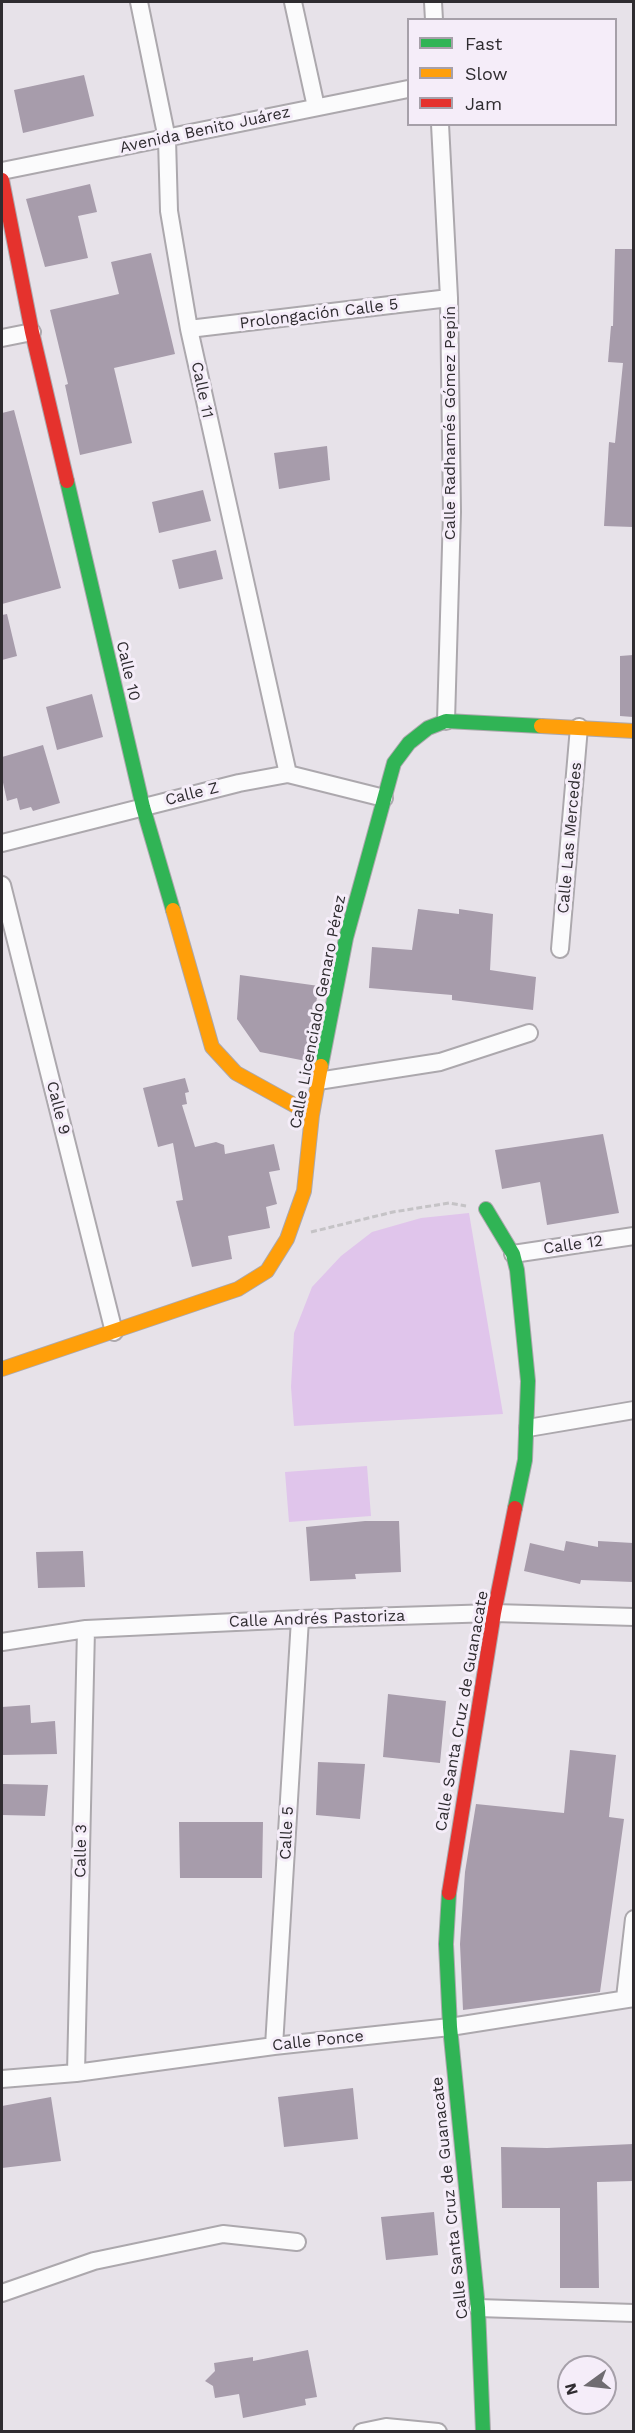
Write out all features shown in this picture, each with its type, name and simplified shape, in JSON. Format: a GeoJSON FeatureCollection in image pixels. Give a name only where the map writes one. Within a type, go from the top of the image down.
{"type":"FeatureCollection","features":[{"type":"Feature","properties":{"kind":"street","name":"Calle 11"},"geometry":{"type":"LineString","coordinates":[[139,2],[167,139],[169,211],[189,329],[288,774]]}},
{"type":"Feature","properties":{"kind":"street"},"geometry":{"type":"LineString","coordinates":[[293,2],[316,107]]}},
{"type":"Feature","properties":{"kind":"street"},"geometry":{"type":"LineString","coordinates":[[433,2],[434,18]]}},
{"type":"Feature","properties":{"kind":"street","name":"Avenida Benito Juárez"},"geometry":{"type":"LineString","coordinates":[[2,171],[407,89]]}},
{"type":"Feature","properties":{"kind":"street","name":"Calle Radhamés Gómez Pepín"},"geometry":{"type":"LineString","coordinates":[[440,126],[449,298],[452,512],[446,721]]}},
{"type":"Feature","properties":{"kind":"street","name":"Calle 10"},"geometry":{"type":"LineString","coordinates":[[2,180],[32,332],[143,807],[212,1047],[236,1073],[312,1114]]}},
{"type":"Feature","properties":{"kind":"street","name":"Prolongación Calle 5"},"geometry":{"type":"LineString","coordinates":[[189,329],[449,298]]}},
{"type":"Feature","properties":{"kind":"street"},"geometry":{"type":"LineString","coordinates":[[2,338],[32,332]]}},
{"type":"Feature","properties":{"kind":"street"},"geometry":{"type":"LineString","coordinates":[[446,721],[633,731]]}},
{"type":"Feature","properties":{"kind":"street","name":"Calle Licenciado Genaro Pérez"},"geometry":{"type":"LineString","coordinates":[[2,1369],[238,1289],[267,1271],[287,1239],[304,1191],[312,1114],[346,939],[394,764],[409,743],[428,729],[446,721]]}},
{"type":"Feature","properties":{"kind":"street","name":"Calle Las Mercedes"},"geometry":{"type":"LineString","coordinates":[[560,949],[579,727]]}},
{"type":"Feature","properties":{"kind":"street","name":"Calle Z"},"geometry":{"type":"LineString","coordinates":[[2,843],[239,783],[288,774],[384,798]]}},
{"type":"Feature","properties":{"kind":"street","name":"Calle 9"},"geometry":{"type":"LineString","coordinates":[[2,885],[114,1332]]}},
{"type":"Feature","properties":{"kind":"street"},"geometry":{"type":"LineString","coordinates":[[318,1081],[440,1062],[529,1033]]}},
{"type":"Feature","properties":{"kind":"street","name":"Calle Santa Cruz de Guanacate"},"geometry":{"type":"LineString","coordinates":[[483,2432],[478,2308],[450,2027],[446,1944],[451,1870],[494,1613],[525,1460],[528,1428],[528,1381],[513,1254],[486,1209]]}},
{"type":"Feature","properties":{"kind":"street","name":"Calle 12"},"geometry":{"type":"LineString","coordinates":[[513,1254],[633,1236]]}},
{"type":"Feature","properties":{"kind":"street"},"geometry":{"type":"LineString","coordinates":[[528,1428],[633,1410]]}},
{"type":"Feature","properties":{"kind":"street","name":"Calle Andrés Pastoriza"},"geometry":{"type":"LineString","coordinates":[[2,1642],[86,1629],[300,1619],[494,1613],[633,1617]]}},
{"type":"Feature","properties":{"kind":"street","name":"Calle 5"},"geometry":{"type":"LineString","coordinates":[[274,2046],[300,1619]]}},
{"type":"Feature","properties":{"kind":"street","name":"Calle 3"},"geometry":{"type":"LineString","coordinates":[[76,2073],[86,1629]]}},
{"type":"Feature","properties":{"kind":"street"},"geometry":{"type":"LineString","coordinates":[[629,1998],[633,1919]]}},
{"type":"Feature","properties":{"kind":"street","name":"Calle Ponce"},"geometry":{"type":"LineString","coordinates":[[2,2079],[76,2073],[274,2046],[450,2027],[629,1998]]}},
{"type":"Feature","properties":{"kind":"street"},"geometry":{"type":"LineString","coordinates":[[2,2293],[94,2261],[224,2234],[297,2242]]}},
{"type":"Feature","properties":{"kind":"street"},"geometry":{"type":"LineString","coordinates":[[478,2308],[633,2313]]}},
{"type":"Feature","properties":{"kind":"street"},"geometry":{"type":"LineString","coordinates":[[362,2432],[386,2427],[438,2432]]}},
{"type":"Feature","properties":{"kind":"path"},"geometry":{"type":"LineString","coordinates":[[287,1239],[405,1210],[449,1203],[486,1209]]}},
{"type":"Feature","properties":{"kind":"shaded area"},"geometry":{"type":"Polygon","coordinates":[[[469,1213],[503,1414],[294,1426],[291,1387],[294,1333],[312,1287],[341,1256],[372,1232],[421,1218],[469,1213]]]}},
{"type":"Feature","properties":{"kind":"shaded area"},"geometry":{"type":"Polygon","coordinates":[[[367,1466],[371,1516],[289,1522],[285,1472],[367,1466]]]}},
{"type":"Feature","properties":{"kind":"building"},"geometry":{"type":"Polygon","coordinates":[[[84,75],[94,116],[23,133],[14,90],[84,75]]]}},
{"type":"Feature","properties":{"kind":"building"},"geometry":{"type":"Polygon","coordinates":[[[90,184],[97,212],[78,216],[88,258],[45,267],[26,199],[90,184]]]}},
{"type":"Feature","properties":{"kind":"building"},"geometry":{"type":"Polygon","coordinates":[[[615,249],[633,249],[633,527],[604,526],[609,442],[615,443],[623,363],[608,362],[611,326],[613,326],[615,249]]]}},
{"type":"Feature","properties":{"kind":"building"},"geometry":{"type":"Polygon","coordinates":[[[151,253],[175,354],[114,368],[132,443],[80,455],[65,385],[68,384],[50,310],[119,294],[111,262],[151,253]]]}},
{"type":"Feature","properties":{"kind":"building"},"geometry":{"type":"Polygon","coordinates":[[[14,410],[61,588],[2,604],[2,413],[14,410]]]}},
{"type":"Feature","properties":{"kind":"building"},"geometry":{"type":"Polygon","coordinates":[[[327,446],[330,480],[279,489],[274,453],[327,446]]]}},
{"type":"Feature","properties":{"kind":"building"},"geometry":{"type":"Polygon","coordinates":[[[203,490],[211,521],[159,533],[152,502],[203,490]]]}},
{"type":"Feature","properties":{"kind":"building"},"geometry":{"type":"Polygon","coordinates":[[[216,550],[223,579],[179,589],[172,560],[216,550]]]}},
{"type":"Feature","properties":{"kind":"building"},"geometry":{"type":"Polygon","coordinates":[[[7,614],[17,656],[2,660],[2,615],[7,614]]]}},
{"type":"Feature","properties":{"kind":"building"},"geometry":{"type":"Polygon","coordinates":[[[633,655],[633,717],[620,716],[620,656],[633,655]]]}},
{"type":"Feature","properties":{"kind":"building"},"geometry":{"type":"Polygon","coordinates":[[[92,694],[103,737],[57,750],[46,707],[92,694]]]}},
{"type":"Feature","properties":{"kind":"building"},"geometry":{"type":"Polygon","coordinates":[[[43,745],[60,803],[33,811],[31,807],[20,810],[17,798],[7,801],[2,778],[2,757],[43,745]]]}},
{"type":"Feature","properties":{"kind":"building"},"geometry":{"type":"Polygon","coordinates":[[[418,909],[459,914],[459,909],[493,914],[490,970],[536,977],[533,1010],[452,1000],[452,995],[369,988],[372,947],[412,950],[418,909]]]}},
{"type":"Feature","properties":{"kind":"building"},"geometry":{"type":"Polygon","coordinates":[[[240,975],[319,986],[306,1061],[260,1052],[237,1019],[240,975]]]}},
{"type":"Feature","properties":{"kind":"building"},"geometry":{"type":"Polygon","coordinates":[[[185,1078],[189,1092],[185,1093],[187,1104],[182,1105],[195,1147],[216,1142],[224,1145],[225,1154],[274,1144],[280,1170],[269,1172],[277,1204],[266,1207],[270,1228],[228,1236],[232,1259],[192,1267],[176,1201],[183,1200],[173,1143],[158,1147],[143,1088],[185,1078]]]}},
{"type":"Feature","properties":{"kind":"building"},"geometry":{"type":"Polygon","coordinates":[[[603,1134],[619,1213],[547,1225],[540,1182],[502,1189],[495,1150],[603,1134]]]}},
{"type":"Feature","properties":{"kind":"building"},"geometry":{"type":"Polygon","coordinates":[[[365,1521],[399,1521],[401,1572],[355,1574],[356,1579],[310,1581],[306,1527],[365,1521]]]}},
{"type":"Feature","properties":{"kind":"building"},"geometry":{"type":"Polygon","coordinates":[[[566,1541],[598,1547],[598,1541],[633,1543],[633,1582],[581,1580],[580,1584],[524,1571],[530,1543],[564,1551],[566,1541]]]}},
{"type":"Feature","properties":{"kind":"building"},"geometry":{"type":"Polygon","coordinates":[[[83,1551],[85,1587],[38,1588],[36,1552],[83,1551]]]}},
{"type":"Feature","properties":{"kind":"building"},"geometry":{"type":"Polygon","coordinates":[[[388,1694],[446,1701],[440,1763],[383,1757],[388,1694]]]}},
{"type":"Feature","properties":{"kind":"building"},"geometry":{"type":"Polygon","coordinates":[[[30,1705],[31,1723],[55,1721],[57,1754],[2,1755],[2,1707],[30,1705]]]}},
{"type":"Feature","properties":{"kind":"building"},"geometry":{"type":"Polygon","coordinates":[[[570,1750],[616,1755],[609,1817],[624,1819],[600,1992],[463,2010],[460,1944],[465,1872],[476,1804],[564,1813],[570,1750]]]}},
{"type":"Feature","properties":{"kind":"building"},"geometry":{"type":"Polygon","coordinates":[[[318,1762],[365,1764],[360,1819],[316,1815],[318,1762]]]}},
{"type":"Feature","properties":{"kind":"building"},"geometry":{"type":"Polygon","coordinates":[[[2,1784],[48,1785],[45,1816],[2,1815],[2,1784]]]}},
{"type":"Feature","properties":{"kind":"building"},"geometry":{"type":"Polygon","coordinates":[[[179,1822],[263,1822],[262,1878],[180,1878],[179,1822]]]}},
{"type":"Feature","properties":{"kind":"building"},"geometry":{"type":"Polygon","coordinates":[[[353,2088],[358,2139],[284,2147],[278,2097],[353,2088]]]}},
{"type":"Feature","properties":{"kind":"building"},"geometry":{"type":"Polygon","coordinates":[[[51,2097],[61,2161],[2,2168],[2,2106],[51,2097]]]}},
{"type":"Feature","properties":{"kind":"building"},"geometry":{"type":"Polygon","coordinates":[[[633,2144],[633,2181],[597,2182],[599,2288],[560,2288],[560,2208],[502,2208],[501,2147],[547,2148],[633,2144]]]}},
{"type":"Feature","properties":{"kind":"building"},"geometry":{"type":"Polygon","coordinates":[[[434,2212],[438,2255],[386,2260],[381,2217],[434,2212]]]}},
{"type":"Feature","properties":{"kind":"building"},"geometry":{"type":"Polygon","coordinates":[[[308,2350],[317,2397],[305,2399],[306,2405],[243,2418],[239,2394],[215,2398],[213,2386],[205,2381],[215,2371],[214,2363],[253,2357],[253,2361],[308,2350]]]}},
{"type":"Feature","properties":{"kind":"traffic: fast"},"geometry":{"type":"LineString","coordinates":[[67,481],[143,807],[173,910]]}},
{"type":"Feature","properties":{"kind":"traffic: fast"},"geometry":{"type":"LineString","coordinates":[[321,1066],[346,938],[394,763],[409,743],[428,728],[446,721],[541,726]]}},
{"type":"Feature","properties":{"kind":"traffic: fast"},"geometry":{"type":"LineString","coordinates":[[486,1209],[513,1254],[517,1270],[528,1381],[525,1460],[515,1508]]}},
{"type":"Feature","properties":{"kind":"traffic: fast"},"geometry":{"type":"LineString","coordinates":[[449,1893],[446,1944],[450,2027],[478,2308],[483,2432]]}},
{"type":"Feature","properties":{"kind":"traffic: slow"},"geometry":{"type":"LineString","coordinates":[[541,726],[634,731]]}},
{"type":"Feature","properties":{"kind":"traffic: slow"},"geometry":{"type":"LineString","coordinates":[[173,910],[212,1047],[236,1073],[312,1115]]}},
{"type":"Feature","properties":{"kind":"traffic: slow"},"geometry":{"type":"LineString","coordinates":[[2,1369],[238,1289],[267,1271],[287,1239],[304,1191],[312,1115],[321,1066]]}},
{"type":"Feature","properties":{"kind":"traffic: jam"},"geometry":{"type":"LineString","coordinates":[[2,180],[32,332],[67,481]]}},
{"type":"Feature","properties":{"kind":"traffic: jam"},"geometry":{"type":"LineString","coordinates":[[449,1893],[494,1613],[515,1508]]}}]}
